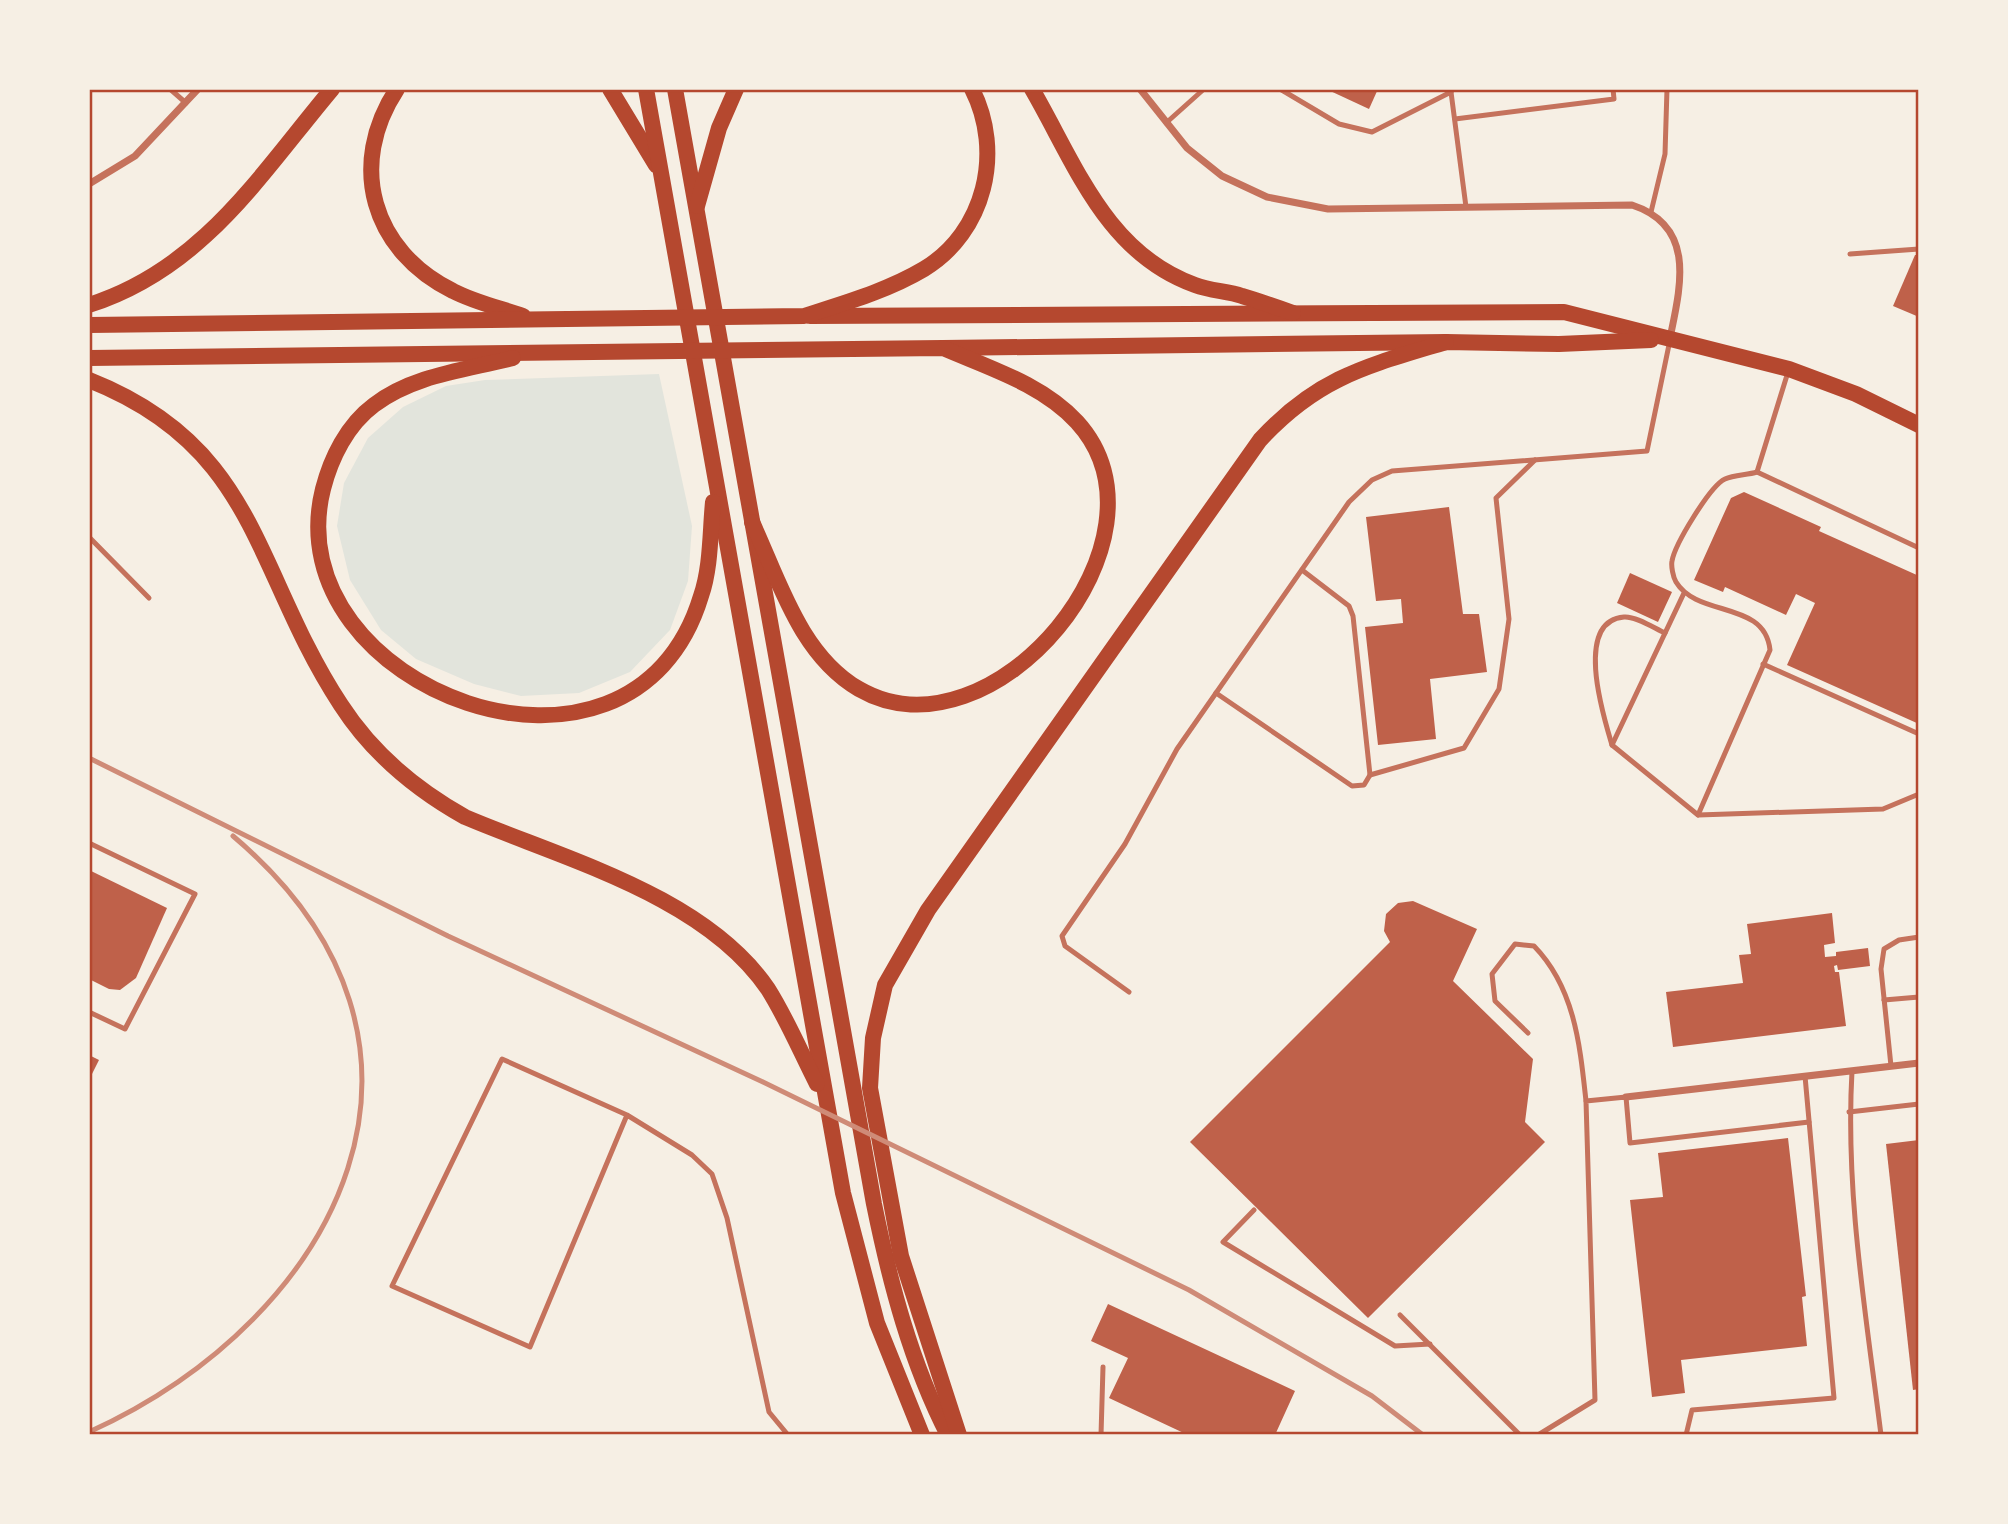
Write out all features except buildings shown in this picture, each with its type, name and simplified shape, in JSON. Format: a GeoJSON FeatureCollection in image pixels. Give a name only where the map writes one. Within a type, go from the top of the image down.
{"type":"FeatureCollection","features":[{"type":"Feature","properties":{"kind":"main road"},"geometry":{"type":"LineString","coordinates":[[89,305],[151,279],[199,245],[332,89]]}},
{"type":"Feature","properties":{"kind":"main road"},"geometry":{"type":"LineString","coordinates":[[397,89],[379,122],[370,166],[377,210],[385,229],[412,262],[453,292],[536,320]]}},
{"type":"Feature","properties":{"kind":"main road"},"geometry":{"type":"LineString","coordinates":[[610,89],[661,173]]}},
{"type":"Feature","properties":{"kind":"main road"},"geometry":{"type":"LineString","coordinates":[[646,89],[825,1099],[859,1264],[900,1386],[922,1435]]}},
{"type":"Feature","properties":{"kind":"main road"},"geometry":{"type":"LineString","coordinates":[[675,89],[888,1273],[918,1363],[948,1435]]}},
{"type":"Feature","properties":{"kind":"main road"},"geometry":{"type":"LineString","coordinates":[[696,208],[719,128],[736,89]]}},
{"type":"Feature","properties":{"kind":"main road"},"geometry":{"type":"LineString","coordinates":[[804,316],[874,292],[924,269],[939,258],[966,228],[982,194],[989,153],[981,110],[972,89]]}},
{"type":"Feature","properties":{"kind":"main road"},"geometry":{"type":"LineString","coordinates":[[1032,89],[1091,196],[1117,234],[1132,249],[1170,274],[1194,285],[1240,295],[1293,313]]}},
{"type":"Feature","properties":{"kind":"main road"},"geometry":{"type":"LineString","coordinates":[[89,325],[784,316],[1564,312],[1789,369],[1856,394],[1919,425]]}},
{"type":"Feature","properties":{"kind":"main road"},"geometry":{"type":"LineString","coordinates":[[89,358],[1446,342],[1559,344],[1670,339]]}},
{"type":"Feature","properties":{"kind":"main road"},"geometry":{"type":"LineString","coordinates":[[959,1435],[901,1256],[874,1120],[870,1064],[886,985],[928,910],[1260,440],[1296,405],[1331,382],[1352,371],[1446,342]]}},
{"type":"Feature","properties":{"kind":"main road"},"geometry":{"type":"LineString","coordinates":[[752,522],[798,623],[812,645],[841,676],[859,689],[893,702],[916,704],[957,699],[991,684],[1028,657],[1077,599],[1100,556],[1109,516],[1105,474],[1089,438],[1053,401],[1020,382],[943,348]]}},
{"type":"Feature","properties":{"kind":"main road"},"geometry":{"type":"LineString","coordinates":[[537,352],[411,384],[367,411],[346,435],[334,455],[326,476],[318,518],[324,565],[340,609],[360,634],[398,667],[463,701],[534,716],[578,713],[620,700],[655,676],[673,656],[694,617],[707,573],[715,482]]}},
{"type":"Feature","properties":{"kind":"main road"},"geometry":{"type":"LineString","coordinates":[[89,380],[126,396],[170,423],[188,438],[219,472],[242,509],[328,685],[355,725],[391,766],[439,803],[465,817],[664,900],[721,937],[768,989],[825,1099]]}},
{"type":"Feature","properties":{"kind":"street"},"geometry":{"type":"LineString","coordinates":[[89,184],[135,156],[198,89]]}},
{"type":"Feature","properties":{"kind":"street"},"geometry":{"type":"LineString","coordinates":[[1140,89],[1187,148],[1222,176],[1267,197],[1328,209],[1632,205],[1651,212],[1668,224],[1675,239],[1679,272],[1670,339]]}},
{"type":"Feature","properties":{"kind":"street"},"geometry":{"type":"LineString","coordinates":[[1626,1097],[1919,1063]]}},
{"type":"Feature","properties":{"kind":"lane"},"geometry":{"type":"LineString","coordinates":[[170,89],[186,103]]}},
{"type":"Feature","properties":{"kind":"lane"},"geometry":{"type":"LineString","coordinates":[[1166,123],[1204,89]]}},
{"type":"Feature","properties":{"kind":"lane"},"geometry":{"type":"LineString","coordinates":[[1280,89],[1339,124],[1372,132],[1451,91],[1466,207]]}},
{"type":"Feature","properties":{"kind":"lane"},"geometry":{"type":"LineString","coordinates":[[1455,119],[1614,99],[1613,89]]}},
{"type":"Feature","properties":{"kind":"lane"},"geometry":{"type":"LineString","coordinates":[[1651,212],[1665,154],[1667,89]]}},
{"type":"Feature","properties":{"kind":"lane"},"geometry":{"type":"LineString","coordinates":[[1850,254],[1919,248]]}},
{"type":"Feature","properties":{"kind":"lane"},"geometry":{"type":"LineString","coordinates":[[1129,992],[1065,946],[1062,936],[1125,844],[1177,749],[1349,502],[1372,480],[1392,471],[1647,451],[1670,339]]}},
{"type":"Feature","properties":{"kind":"lane"},"geometry":{"type":"LineString","coordinates":[[1757,472],[1789,369]]}},
{"type":"Feature","properties":{"kind":"lane"},"geometry":{"type":"LineString","coordinates":[[1370,775],[1464,748],[1499,690],[1509,619],[1496,498],[1536,459]]}},
{"type":"Feature","properties":{"kind":"lane"},"geometry":{"type":"LineString","coordinates":[[1698,815],[1770,650],[1768,635],[1760,623],[1684,593],[1674,578],[1672,561],[1703,500],[1724,480],[1757,472],[1919,548]]}},
{"type":"Feature","properties":{"kind":"lane"},"geometry":{"type":"LineString","coordinates":[[89,537],[149,598]]}},
{"type":"Feature","properties":{"kind":"lane"},"geometry":{"type":"LineString","coordinates":[[1216,694],[1352,786],[1364,785],[1370,775],[1353,616],[1349,606],[1302,570]]}},
{"type":"Feature","properties":{"kind":"lane"},"geometry":{"type":"LineString","coordinates":[[1612,745],[1684,593]]}},
{"type":"Feature","properties":{"kind":"lane"},"geometry":{"type":"LineString","coordinates":[[1665,633],[1627,616],[1614,620],[1603,630],[1595,659],[1596,690],[1612,745],[1698,815],[1883,809],[1919,794]]}},
{"type":"Feature","properties":{"kind":"lane"},"geometry":{"type":"LineString","coordinates":[[1763,664],[1919,734]]}},
{"type":"Feature","properties":{"kind":"lane"},"geometry":{"type":"LineString","coordinates":[[89,843],[195,894],[125,1029],[89,1012]]}},
{"type":"Feature","properties":{"kind":"lane"},"geometry":{"type":"LineString","coordinates":[[1891,1066],[1881,969],[1884,949],[1899,940],[1919,937]]}},
{"type":"Feature","properties":{"kind":"lane"},"geometry":{"type":"LineString","coordinates":[[1528,1033],[1495,1001],[1492,974],[1515,944],[1534,946],[1550,963],[1566,993],[1579,1044],[1586,1101],[1595,1400],[1538,1435]]}},
{"type":"Feature","properties":{"kind":"lane"},"geometry":{"type":"LineString","coordinates":[[1884,1000],[1919,997]]}},
{"type":"Feature","properties":{"kind":"lane"},"geometry":{"type":"LineString","coordinates":[[626,1115],[530,1347],[392,1286],[502,1059],[626,1115],[692,1155],[712,1174],[727,1218],[769,1412],[788,1435]]}},
{"type":"Feature","properties":{"kind":"lane"},"geometry":{"type":"LineString","coordinates":[[1852,1070],[1849,1112],[1854,1212],[1881,1435]]}},
{"type":"Feature","properties":{"kind":"lane"},"geometry":{"type":"LineString","coordinates":[[1686,1435],[1692,1410],[1834,1398],[1805,1076]]}},
{"type":"Feature","properties":{"kind":"lane"},"geometry":{"type":"LineString","coordinates":[[1586,1101],[1626,1097],[1630,1143],[1810,1122]]}},
{"type":"Feature","properties":{"kind":"lane"},"geometry":{"type":"LineString","coordinates":[[1849,1112],[1919,1104]]}},
{"type":"Feature","properties":{"kind":"lane"},"geometry":{"type":"LineString","coordinates":[[1254,1210],[1223,1242],[1395,1346],[1430,1344]]}},
{"type":"Feature","properties":{"kind":"lane"},"geometry":{"type":"LineString","coordinates":[[1401,1315],[1520,1435]]}},
{"type":"Feature","properties":{"kind":"lane"},"geometry":{"type":"LineString","coordinates":[[1101,1435],[1103,1367]]}},
{"type":"Feature","properties":{"kind":"shaded area"},"geometry":{"type":"Polygon","coordinates":[[[659,374],[692,526],[688,581],[670,630],[630,672],[579,693],[521,696],[474,684],[416,659],[381,630],[350,580],[337,526],[344,483],[368,438],[403,407],[446,386],[485,380],[659,374]]]}},
{"type":"Feature","properties":{"kind":"railway"},"geometry":{"type":"LineString","coordinates":[[89,758],[448,936],[763,1082],[1189,1290],[1372,1396],[1423,1435]]}},
{"type":"Feature","properties":{"kind":"railway"},"geometry":{"type":"LineString","coordinates":[[89,1432],[178,1382],[253,1319],[310,1247],[348,1168],[362,1085],[349,1000],[308,916],[233,836]]}}]}
